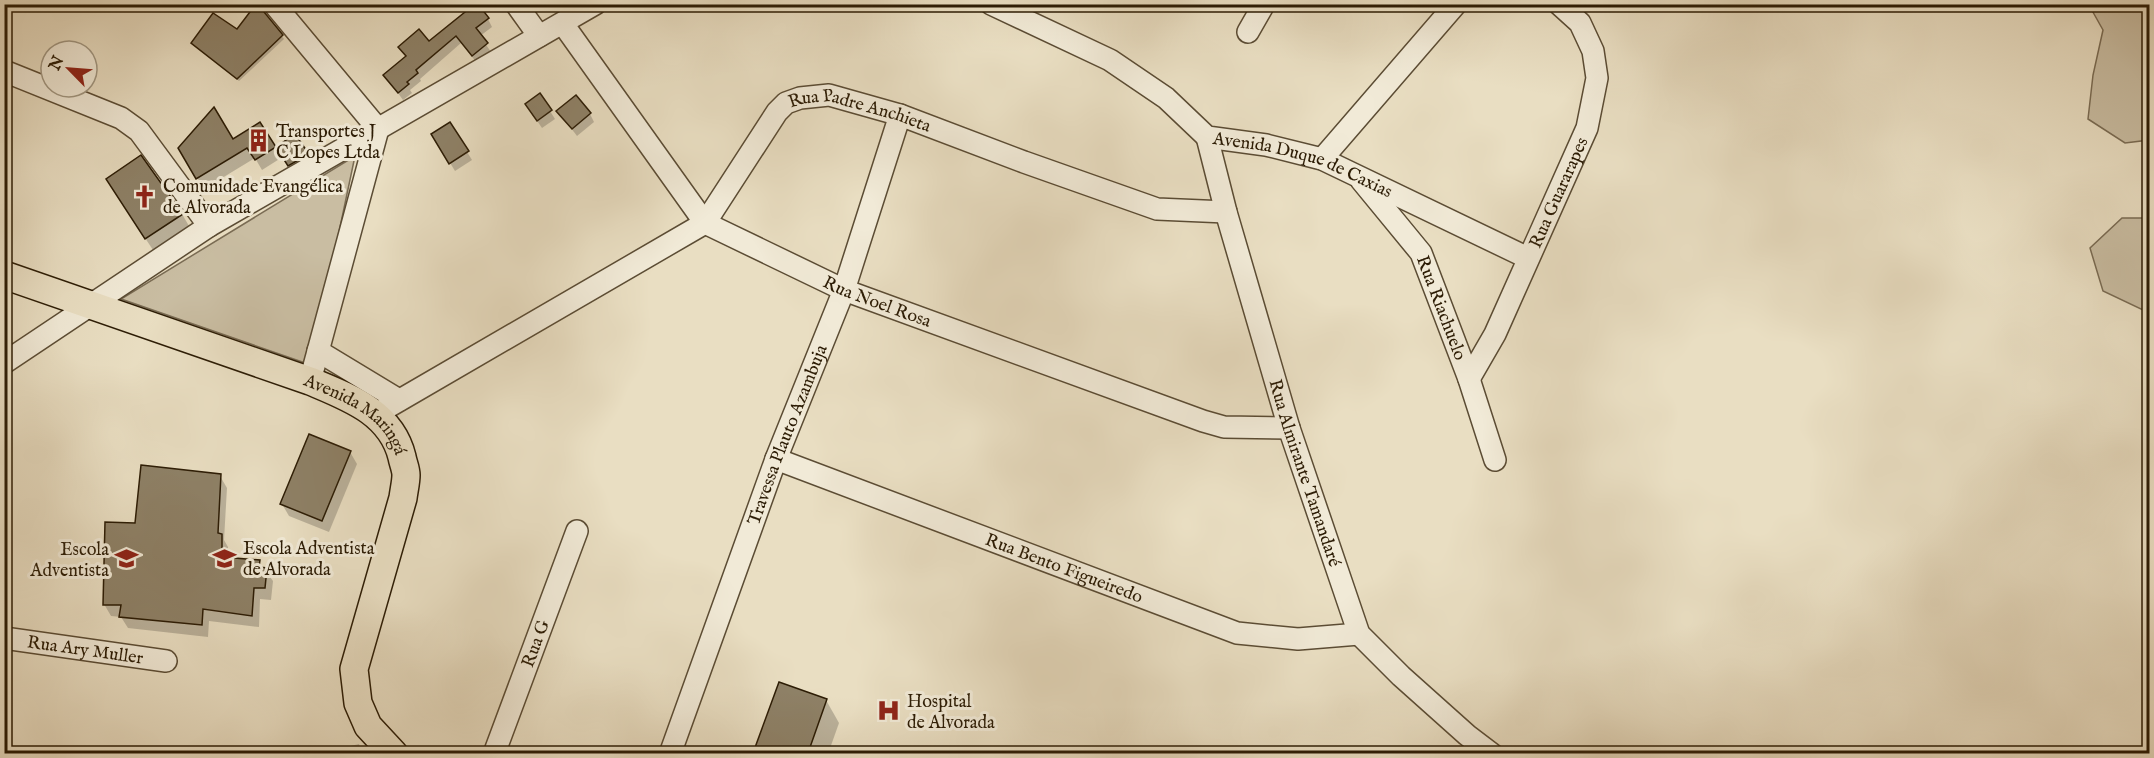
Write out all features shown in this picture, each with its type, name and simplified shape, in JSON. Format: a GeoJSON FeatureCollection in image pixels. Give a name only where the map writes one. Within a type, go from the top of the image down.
{"type":"FeatureCollection","features":[{"type":"Feature","properties":{"kind":"main road","name":"Avenida Maringá"},"geometry":{"type":"LineString","coordinates":[[4,274],[310,381],[348,397],[387,407],[391,431],[400,450],[406,473],[403,498],[354,669],[358,703],[368,726],[394,753]]}},
{"type":"Feature","properties":{"kind":"street"},"geometry":{"type":"LineString","coordinates":[[274,4],[378,129]]}},
{"type":"Feature","properties":{"kind":"street"},"geometry":{"type":"LineString","coordinates":[[516,4],[539,36]]}},
{"type":"Feature","properties":{"kind":"street"},"geometry":{"type":"LineString","coordinates":[[4,363],[209,226],[595,4]]}},
{"type":"Feature","properties":{"kind":"street","name":"Avenida Duque de Caxias"},"geometry":{"type":"LineString","coordinates":[[991,4],[1110,60],[1166,98],[1207,137],[1266,145],[1322,159],[1528,258]]}},
{"type":"Feature","properties":{"kind":"street"},"geometry":{"type":"LineString","coordinates":[[1248,32],[1264,4]]}},
{"type":"Feature","properties":{"kind":"street"},"geometry":{"type":"LineString","coordinates":[[1322,159],[1456,4]]}},
{"type":"Feature","properties":{"kind":"street","name":"Rua Guararapes"},"geometry":{"type":"LineString","coordinates":[[1469,379],[1495,333],[1587,128],[1597,78],[1593,51],[1580,23],[1559,4]]}},
{"type":"Feature","properties":{"kind":"street","name":"Rua Noel Rosa"},"geometry":{"type":"LineString","coordinates":[[562,24],[705,222],[844,290],[1203,421],[1224,427],[1289,428]]}},
{"type":"Feature","properties":{"kind":"street"},"geometry":{"type":"LineString","coordinates":[[4,70],[120,118],[139,131],[209,226]]}},
{"type":"Feature","properties":{"kind":"street","name":"Rua Padre Anchieta"},"geometry":{"type":"LineString","coordinates":[[387,407],[705,222],[777,112],[786,103],[800,98],[830,95],[900,115],[1024,162],[1157,208],[1226,212]]}},
{"type":"Feature","properties":{"kind":"street","name":"Travessa Plauto Azambuja"},"geometry":{"type":"LineString","coordinates":[[670,753],[776,459],[844,290],[900,115]]}},
{"type":"Feature","properties":{"kind":"street"},"geometry":{"type":"LineString","coordinates":[[310,381],[378,129]]}},
{"type":"Feature","properties":{"kind":"street","name":"Rua Almirante Tamandaré"},"geometry":{"type":"LineString","coordinates":[[1207,137],[1226,212],[1289,428],[1359,634],[1467,735],[1492,753]]}},
{"type":"Feature","properties":{"kind":"street","name":"Rua Riachuelo"},"geometry":{"type":"LineString","coordinates":[[1356,175],[1421,253],[1469,379],[1495,460]]}},
{"type":"Feature","properties":{"kind":"street"},"geometry":{"type":"LineString","coordinates":[[318,351],[387,407]]}},
{"type":"Feature","properties":{"kind":"street","name":"Rua Bento Figueiredo"},"geometry":{"type":"LineString","coordinates":[[776,459],[1237,633],[1298,639],[1359,634]]}},
{"type":"Feature","properties":{"kind":"street","name":"Rua G"},"geometry":{"type":"LineString","coordinates":[[494,753],[577,531]]}},
{"type":"Feature","properties":{"kind":"street","name":"Rua Ary Muller"},"geometry":{"type":"LineString","coordinates":[[4,638],[166,661]]}},
{"type":"Feature","properties":{"kind":"shaded area"},"geometry":{"type":"Polygon","coordinates":[[[2089,5],[2149,5],[2149,140],[2125,143],[2088,119],[2093,75],[2103,30],[2089,5]]]}},
{"type":"Feature","properties":{"kind":"shaded area"},"geometry":{"type":"Polygon","coordinates":[[[355,156],[311,365],[121,299],[355,156]]]}},
{"type":"Feature","properties":{"kind":"shaded area"},"geometry":{"type":"Polygon","coordinates":[[[2122,218],[2149,218],[2149,308],[2143,310],[2103,291],[2090,248],[2122,218]]]}},
{"type":"Feature","properties":{"kind":"building"},"geometry":{"type":"Polygon","coordinates":[[[256,4],[262,4],[264,12],[283,35],[237,79],[191,43],[213,13],[237,29],[256,4]]]}},
{"type":"Feature","properties":{"kind":"building"},"geometry":{"type":"Polygon","coordinates":[[[475,4],[478,4],[489,18],[476,28],[488,43],[472,56],[456,36],[416,70],[418,73],[398,93],[383,75],[406,56],[398,47],[419,29],[429,41],[475,4]]]}},
{"type":"Feature","properties":{"kind":"building"},"geometry":{"type":"Polygon","coordinates":[[[540,93],[552,110],[537,121],[525,104],[540,93]]]}},
{"type":"Feature","properties":{"kind":"building"},"geometry":{"type":"Polygon","coordinates":[[[576,95],[591,113],[572,129],[556,111],[576,95]]]}},
{"type":"Feature","properties":{"kind":"building"},"geometry":{"type":"Polygon","coordinates":[[[214,107],[233,139],[260,122],[276,147],[255,160],[247,148],[196,179],[178,148],[214,107]]]}},
{"type":"Feature","properties":{"kind":"building"},"geometry":{"type":"Polygon","coordinates":[[[450,122],[469,151],[449,164],[431,134],[450,122]]]}},
{"type":"Feature","properties":{"kind":"building"},"geometry":{"type":"Polygon","coordinates":[[[295,134],[309,154],[288,166],[276,147],[295,134]]]}},
{"type":"Feature","properties":{"kind":"building","name":"Comunidade Evangélica de Alvorada"},"geometry":{"type":"Polygon","coordinates":[[[141,155],[183,214],[145,239],[106,179],[141,155]]]}},
{"type":"Feature","properties":{"kind":"building"},"geometry":{"type":"Polygon","coordinates":[[[309,434],[351,451],[322,521],[280,504],[309,434]]]}},
{"type":"Feature","properties":{"kind":"building"},"geometry":{"type":"Polygon","coordinates":[[[141,465],[221,474],[218,533],[222,534],[222,557],[260,560],[259,567],[267,568],[265,588],[254,588],[252,616],[203,609],[202,625],[119,617],[121,605],[103,605],[105,522],[135,523],[141,465]]]}},
{"type":"Feature","properties":{"kind":"building"},"geometry":{"type":"Polygon","coordinates":[[[779,682],[827,699],[808,753],[753,753],[779,682]]]}},
{"type":"Feature","properties":{"kind":"place","name":"Transportes J C Lopes Ltda"},"geometry":{"type":"Point","coordinates":[258,141]}},
{"type":"Feature","properties":{"kind":"place","name":"Comunidade Evangélica de Alvorada"},"geometry":{"type":"Point","coordinates":[145,196]}},
{"type":"Feature","properties":{"kind":"place","name":"Escola Adventista de Alvorada"},"geometry":{"type":"Point","coordinates":[225,558]}},
{"type":"Feature","properties":{"kind":"place","name":"Escola Adventista"},"geometry":{"type":"Point","coordinates":[127,559]}},
{"type":"Feature","properties":{"kind":"place","name":"Hospital de Alvorada"},"geometry":{"type":"Point","coordinates":[889,711]}}]}
